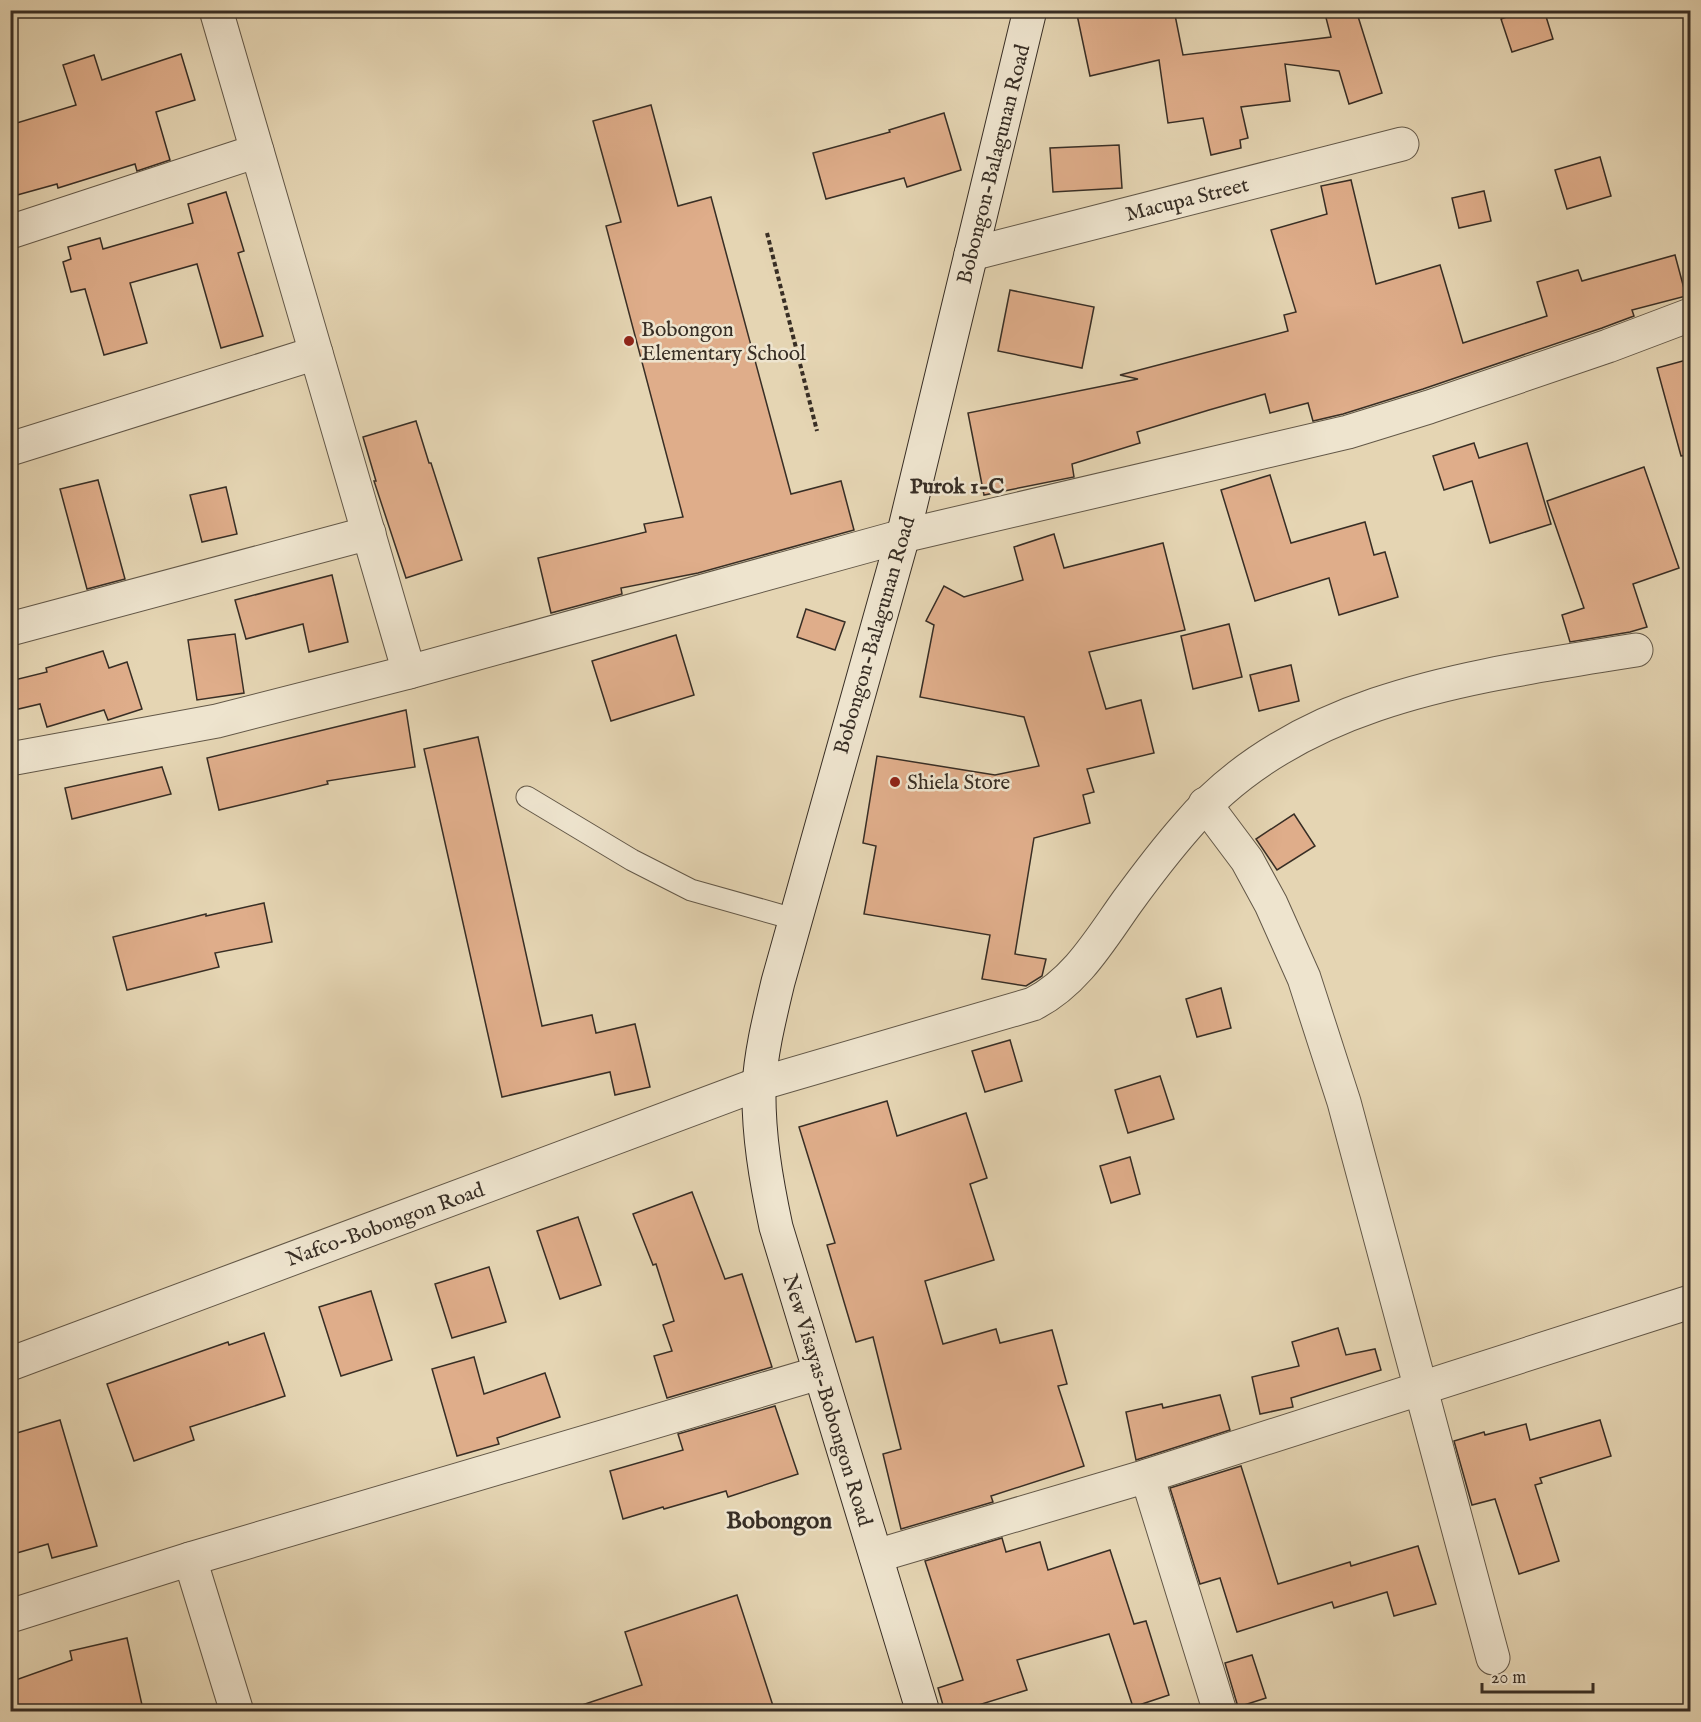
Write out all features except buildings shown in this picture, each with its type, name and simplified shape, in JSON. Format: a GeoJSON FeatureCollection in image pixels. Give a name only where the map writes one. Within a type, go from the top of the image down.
{"type":"FeatureCollection","features":[{"type":"Feature","properties":{"kind":"street"},"geometry":{"type":"LineString","coordinates":[[216,10],[409,672]]}},
{"type":"Feature","properties":{"kind":"street","name":"Bobongon-Balagunan Road"},"geometry":{"type":"LineString","coordinates":[[759,1084],[765,1036],[794,919],[903,536],[1030,10]]}},
{"type":"Feature","properties":{"kind":"street","name":"Macupa Street"},"geometry":{"type":"LineString","coordinates":[[971,254],[1402,144]]}},
{"type":"Feature","properties":{"kind":"street"},"geometry":{"type":"LineString","coordinates":[[10,232],[257,151]]}},
{"type":"Feature","properties":{"kind":"street"},"geometry":{"type":"LineString","coordinates":[[10,759],[217,722],[409,672],[903,536],[1348,432],[1608,346],[1690,315]]}},
{"type":"Feature","properties":{"kind":"street"},"geometry":{"type":"LineString","coordinates":[[10,449],[316,353]]}},
{"type":"Feature","properties":{"kind":"street"},"geometry":{"type":"LineString","coordinates":[[10,629],[369,533]]}},
{"type":"Feature","properties":{"kind":"street","name":"Nafco-Bobongon Road"},"geometry":{"type":"LineString","coordinates":[[10,1364],[759,1084],[1033,1004],[1067,982],[1155,862],[1205,804],[1242,772],[1280,747],[1342,717],[1399,696],[1474,678],[1636,650]]}},
{"type":"Feature","properties":{"kind":"street"},"geometry":{"type":"LineString","coordinates":[[1205,804],[1247,861],[1271,904],[1304,978],[1344,1102],[1493,1658]]}},
{"type":"Feature","properties":{"kind":"street","name":"New Visayas-Bobongon Road"},"geometry":{"type":"LineString","coordinates":[[759,1084],[760,1129],[765,1179],[776,1227],[923,1712]]}},
{"type":"Feature","properties":{"kind":"street"},"geometry":{"type":"LineString","coordinates":[[876,1556],[1147,1476],[1690,1302]]}},
{"type":"Feature","properties":{"kind":"street"},"geometry":{"type":"LineString","coordinates":[[10,1616],[190,1558],[819,1372]]}},
{"type":"Feature","properties":{"kind":"street"},"geometry":{"type":"LineString","coordinates":[[1147,1476],[1220,1712]]}},
{"type":"Feature","properties":{"kind":"street"},"geometry":{"type":"LineString","coordinates":[[190,1558],[237,1712]]}},
{"type":"Feature","properties":{"kind":"lane"},"geometry":{"type":"LineString","coordinates":[[527,797],[632,860],[691,890],[794,919]]}},
{"type":"Feature","properties":{"kind":"path"},"geometry":{"type":"LineString","coordinates":[[767,232],[817,431]]}},
{"type":"Feature","properties":{"kind":"place","name":"Bobongon Elementary School"},"geometry":{"type":"Point","coordinates":[629,341]}},
{"type":"Feature","properties":{"kind":"place","name":"Shiela Store"},"geometry":{"type":"Point","coordinates":[895,782]}},
{"type":"Feature","properties":{"kind":"district","name":"Purok 1-C"},"geometry":{"type":"Point","coordinates":[957,485]}},
{"type":"Feature","properties":{"kind":"district","name":"Bobongon"},"geometry":{"type":"Point","coordinates":[779,1520]}}]}
